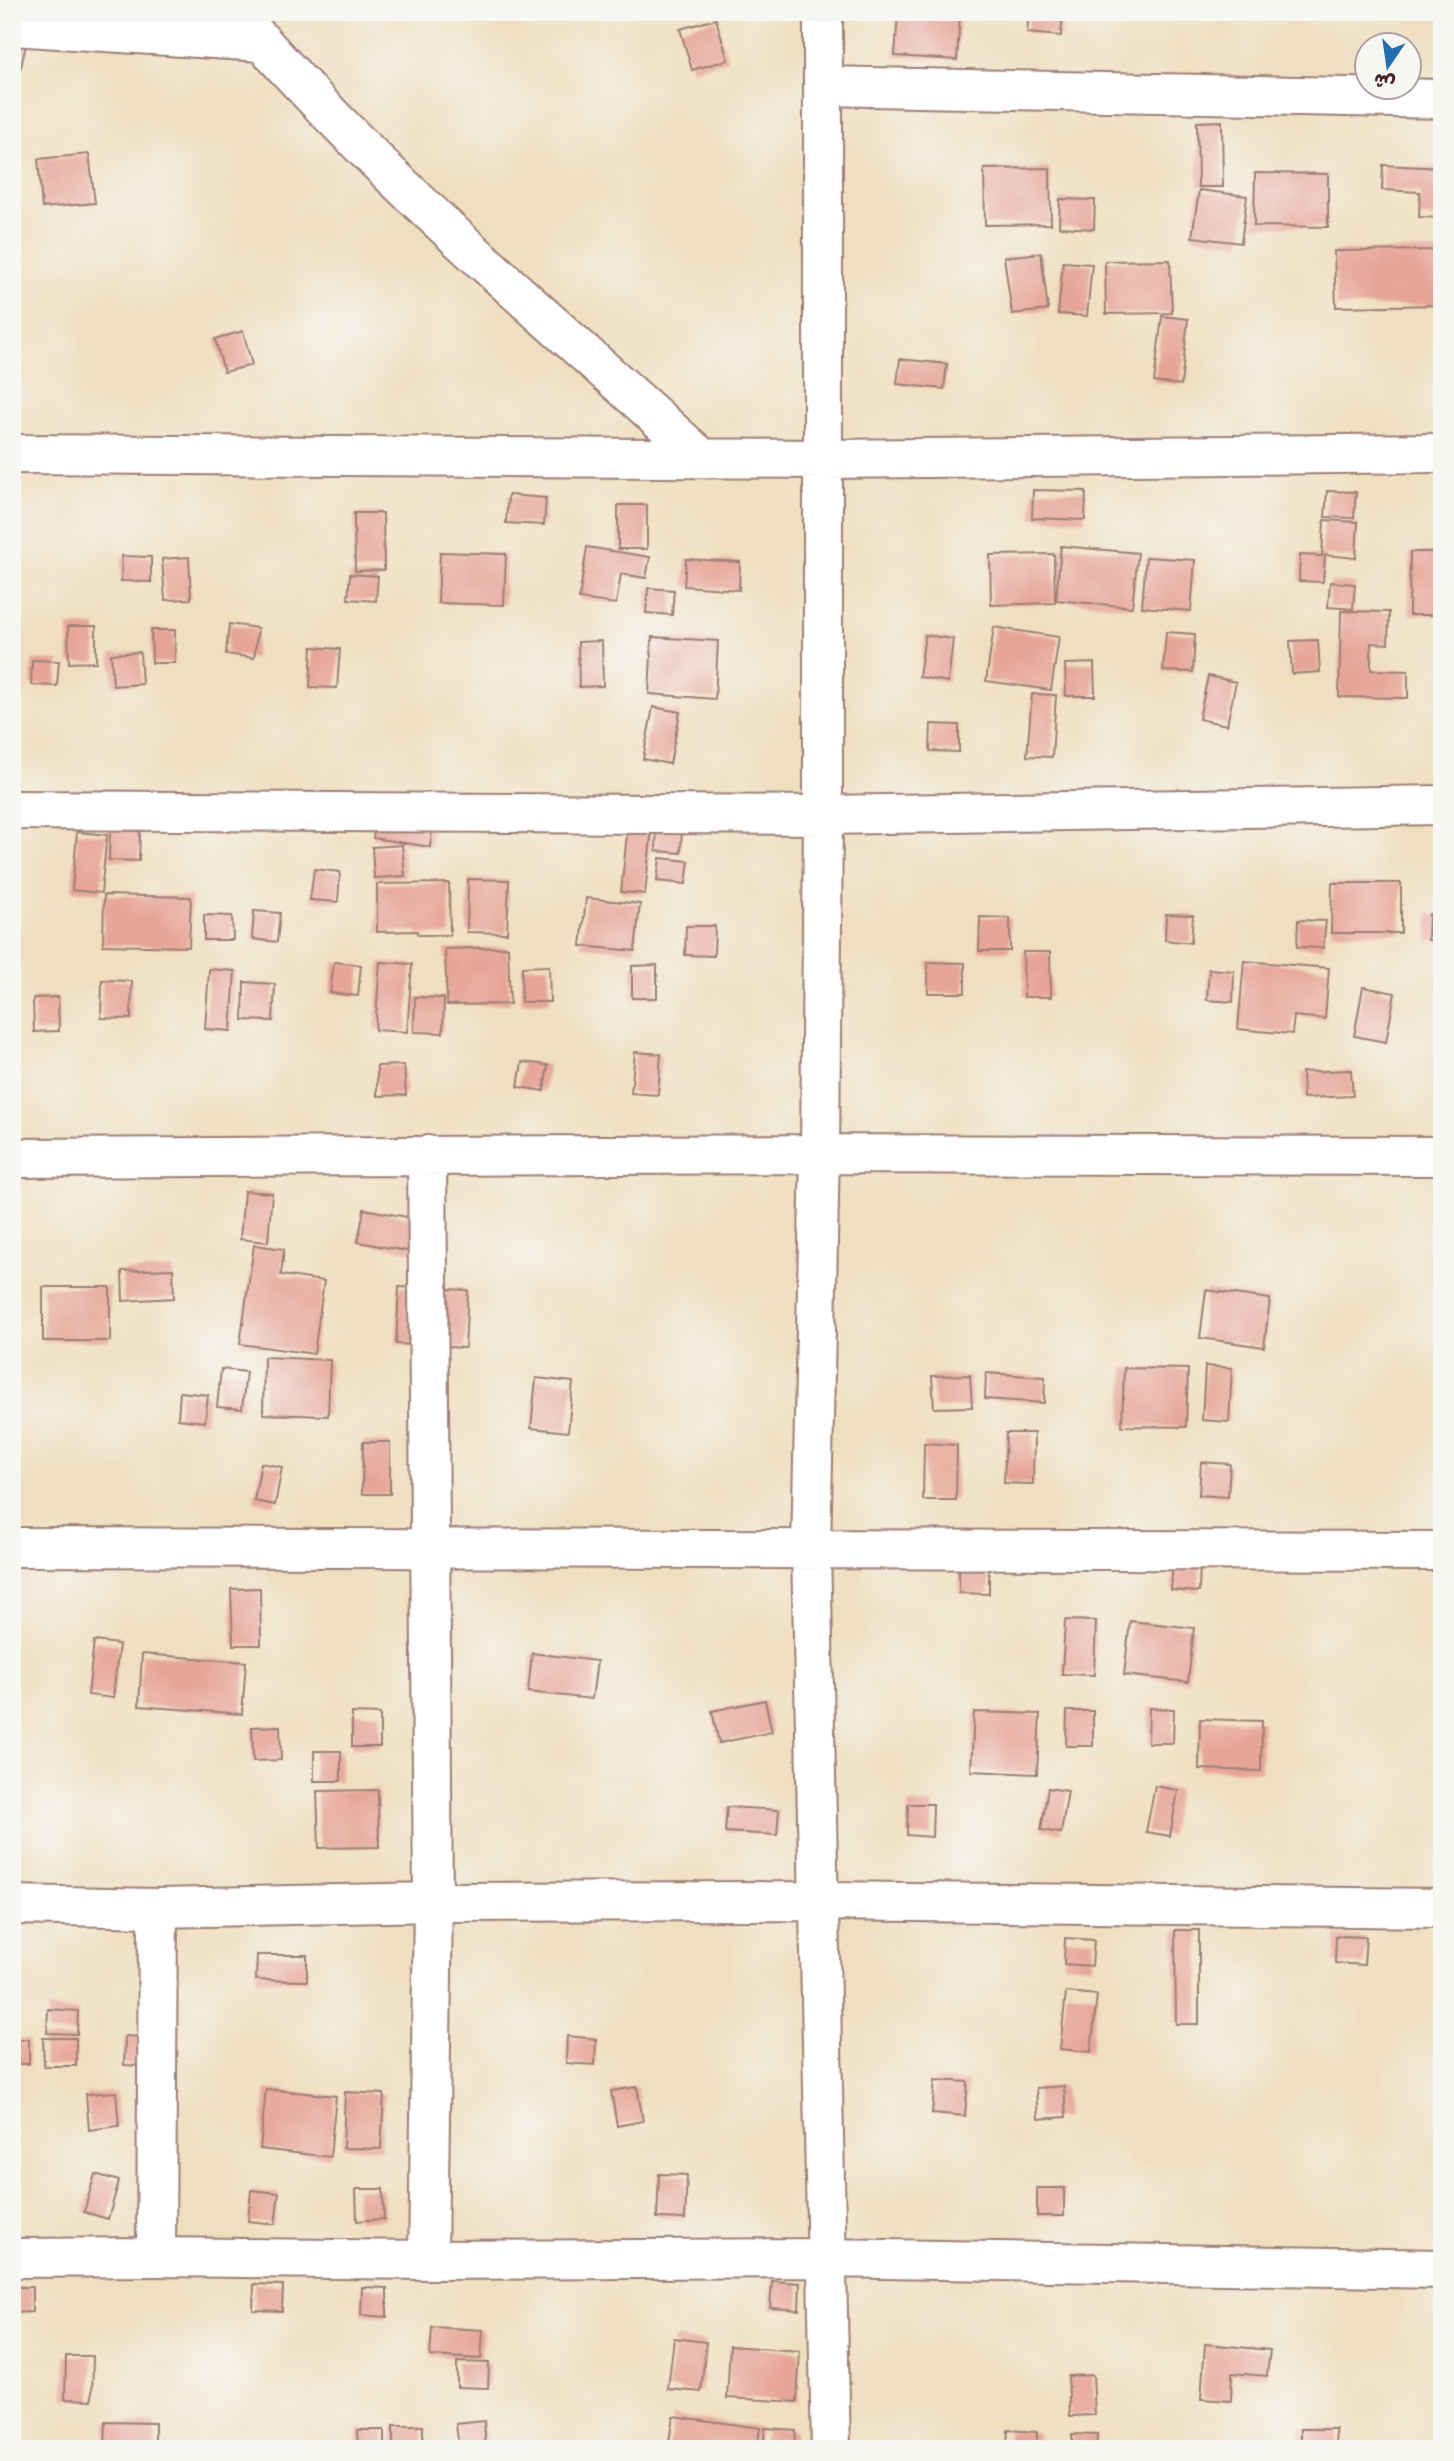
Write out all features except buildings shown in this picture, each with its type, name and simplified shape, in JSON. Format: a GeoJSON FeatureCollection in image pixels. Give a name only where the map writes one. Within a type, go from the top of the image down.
{"type":"FeatureCollection","features":[{"type":"Feature","properties":{"kind":"street"},"geometry":{"type":"LineString","coordinates":[[236,12],[261,42],[393,178],[702,458]]}},
{"type":"Feature","properties":{"kind":"street"},"geometry":{"type":"LineString","coordinates":[[823,12],[823,814],[820,1154],[811,1549],[831,2449]]}},
{"type":"Feature","properties":{"kind":"street"},"geometry":{"type":"LineString","coordinates":[[12,26],[261,42]]}},
{"type":"Feature","properties":{"kind":"street"},"geometry":{"type":"LineString","coordinates":[[823,86],[1442,99]]}},
{"type":"Feature","properties":{"kind":"street"},"geometry":{"type":"LineString","coordinates":[[12,454],[825,459],[1442,453]]}},
{"type":"Feature","properties":{"kind":"street"},"geometry":{"type":"LineString","coordinates":[[12,810],[823,814],[1442,805]]}},
{"type":"Feature","properties":{"kind":"street"},"geometry":{"type":"LineString","coordinates":[[12,1158],[820,1154],[1442,1156]]}},
{"type":"Feature","properties":{"kind":"street"},"geometry":{"type":"LineString","coordinates":[[427,1155],[433,1902],[428,2260]]}},
{"type":"Feature","properties":{"kind":"street"},"geometry":{"type":"LineString","coordinates":[[12,1547],[1442,1551]]}},
{"type":"Feature","properties":{"kind":"street"},"geometry":{"type":"LineString","coordinates":[[12,1905],[158,1908],[433,1902],[819,1901],[1442,1908]]}},
{"type":"Feature","properties":{"kind":"street"},"geometry":{"type":"LineString","coordinates":[[156,2256],[158,1908]]}},
{"type":"Feature","properties":{"kind":"street"},"geometry":{"type":"LineString","coordinates":[[12,2258],[828,2258],[1442,2269]]}}]}
